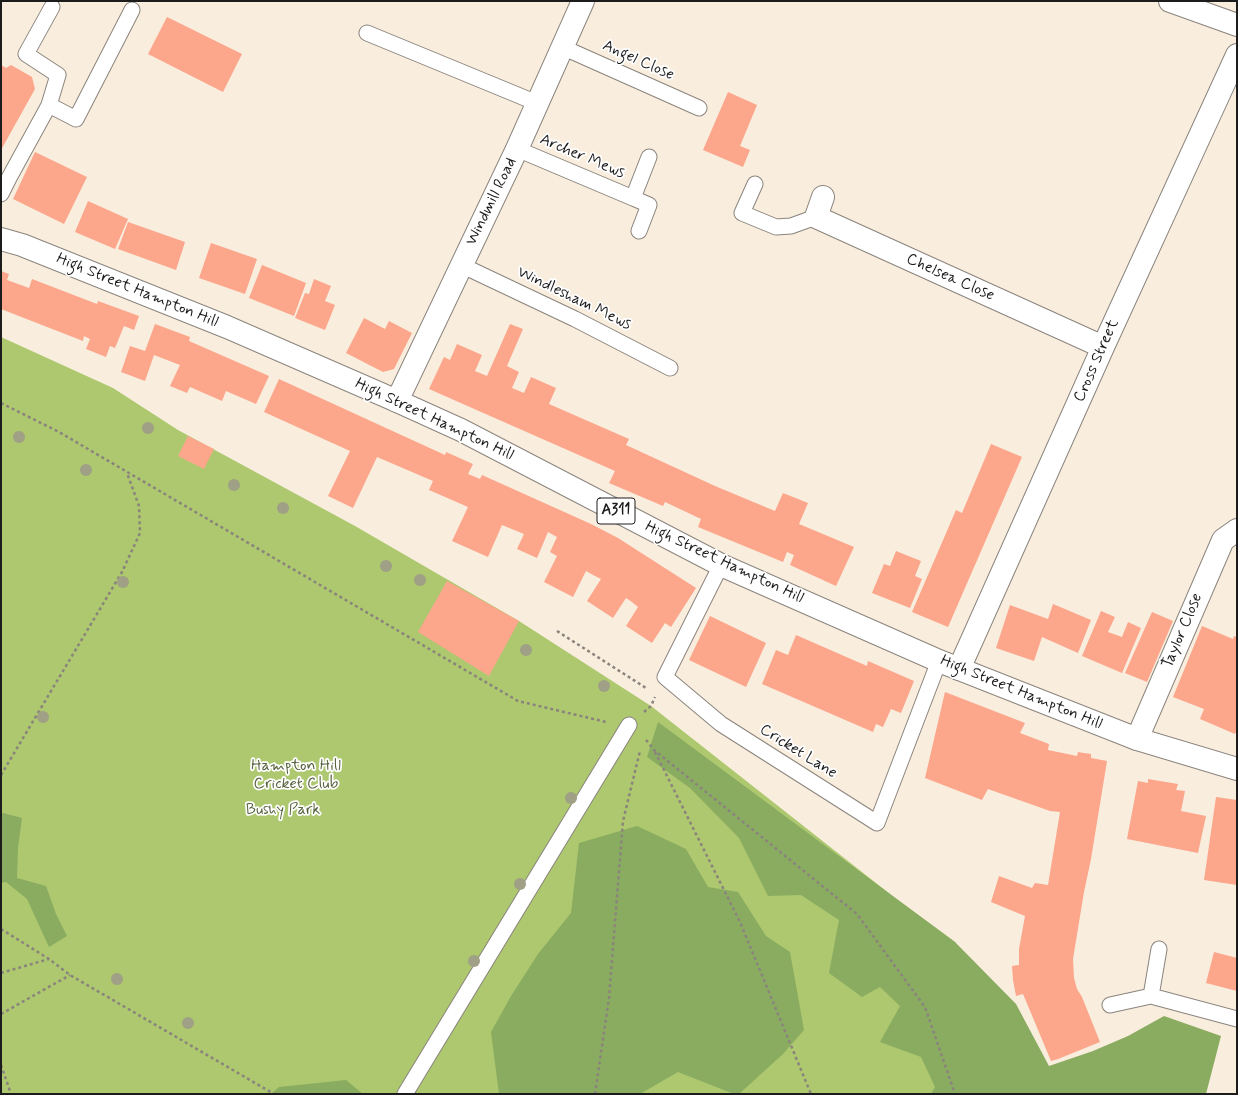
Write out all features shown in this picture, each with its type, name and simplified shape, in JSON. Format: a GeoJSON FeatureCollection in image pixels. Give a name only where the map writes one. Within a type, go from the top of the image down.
{"type":"FeatureCollection","features":[{"type":"Feature","properties":{"kind":"street","name":"Windmill Road"},"geometry":{"type":"LineString","coordinates":[[396,401],[517,149],[583,1]]}},
{"type":"Feature","properties":{"kind":"street"},"geometry":{"type":"LineString","coordinates":[[1170,1],[1237,25]]}},
{"type":"Feature","properties":{"kind":"street","name":"Cross Street"},"geometry":{"type":"LineString","coordinates":[[959,669],[1103,347],[1237,55]]}},
{"type":"Feature","properties":{"kind":"street","name":"Chelsea Close"},"geometry":{"type":"LineString","coordinates":[[820,207],[1103,347]]}},
{"type":"Feature","properties":{"kind":"street","name":"High Street Hampton Hill"},"geometry":{"type":"LineString","coordinates":[[1,239],[22,245],[227,327],[396,401],[460,430],[721,565],[939,661],[1137,739],[1237,770]]}},
{"type":"Feature","properties":{"kind":"street","name":"Taylor Close"},"geometry":{"type":"LineString","coordinates":[[1137,739],[1222,540],[1237,530]]}},
{"type":"Feature","properties":{"kind":"lane"},"geometry":{"type":"LineString","coordinates":[[1,194],[50,105],[58,75],[26,54],[52,8]]}},
{"type":"Feature","properties":{"kind":"lane"},"geometry":{"type":"LineString","coordinates":[[50,105],[76,119],[132,10]]}},
{"type":"Feature","properties":{"kind":"lane"},"geometry":{"type":"LineString","coordinates":[[367,33],[537,103]]}},
{"type":"Feature","properties":{"kind":"lane","name":"Angel Close"},"geometry":{"type":"LineString","coordinates":[[562,47],[699,108]]}},
{"type":"Feature","properties":{"kind":"lane","name":"Archer Mews"},"geometry":{"type":"LineString","coordinates":[[517,149],[649,205],[639,231]]}},
{"type":"Feature","properties":{"kind":"lane"},"geometry":{"type":"LineString","coordinates":[[633,198],[649,157]]}},
{"type":"Feature","properties":{"kind":"lane"},"geometry":{"type":"LineString","coordinates":[[754,184],[742,213],[776,227],[791,226],[820,207]]}},
{"type":"Feature","properties":{"kind":"lane","name":"Windlesham Mews"},"geometry":{"type":"LineString","coordinates":[[461,265],[575,319],[670,368]]}},
{"type":"Feature","properties":{"kind":"lane"},"geometry":{"type":"LineString","coordinates":[[665,677],[721,565]]}},
{"type":"Feature","properties":{"kind":"lane","name":"Cricket Lane"},"geometry":{"type":"LineString","coordinates":[[665,677],[721,724],[877,823],[939,661]]}},
{"type":"Feature","properties":{"kind":"lane"},"geometry":{"type":"LineString","coordinates":[[405,1094],[629,725]]}},
{"type":"Feature","properties":{"kind":"lane"},"geometry":{"type":"LineString","coordinates":[[1151,996],[1159,949]]}},
{"type":"Feature","properties":{"kind":"lane"},"geometry":{"type":"LineString","coordinates":[[1110,1005],[1151,996],[1237,1018]]}},
{"type":"Feature","properties":{"kind":"path"},"geometry":{"type":"LineString","coordinates":[[1,403],[59,432],[518,701],[602,722],[629,725],[651,706],[665,677]]}},
{"type":"Feature","properties":{"kind":"path"},"geometry":{"type":"LineString","coordinates":[[1,775],[122,572],[140,533],[139,506],[127,472]]}},
{"type":"Feature","properties":{"kind":"path"},"geometry":{"type":"LineString","coordinates":[[557,631],[656,695]]}},
{"type":"Feature","properties":{"kind":"path"},"geometry":{"type":"LineString","coordinates":[[595,1094],[609,998],[623,821],[643,736],[654,750],[740,922],[811,1094]]}},
{"type":"Feature","properties":{"kind":"path"},"geometry":{"type":"LineString","coordinates":[[654,750],[857,914],[925,1008],[955,1094]]}},
{"type":"Feature","properties":{"kind":"path"},"geometry":{"type":"LineString","coordinates":[[1,929],[49,959],[70,975],[274,1094]]}},
{"type":"Feature","properties":{"kind":"path"},"geometry":{"type":"LineString","coordinates":[[1,973],[49,959]]}},
{"type":"Feature","properties":{"kind":"path"},"geometry":{"type":"LineString","coordinates":[[1,1014],[70,975]]}},
{"type":"Feature","properties":{"kind":"path"},"geometry":{"type":"LineString","coordinates":[[1,1065],[11,1094]]}},
{"type":"Feature","properties":{"kind":"green space","name":"Bushy Park"},"geometry":{"type":"Polygon","coordinates":[[[1,337],[113,388],[178,430],[355,526],[519,621],[651,706],[895,898],[955,942],[1052,1094],[1,1094],[1,337]]]}},
{"type":"Feature","properties":{"kind":"green space"},"geometry":{"type":"Polygon","coordinates":[[[658,722],[955,942],[1016,1004],[1049,1066],[1093,1051],[1128,1036],[1164,1016],[1221,1036],[1206,1094],[931,1094],[935,1087],[921,1057],[880,1042],[900,1006],[880,987],[862,997],[829,973],[839,920],[801,895],[768,896],[739,838],[690,788],[647,757],[658,722]]]}},
{"type":"Feature","properties":{"kind":"green space"},"geometry":{"type":"Polygon","coordinates":[[[3,813],[22,818],[18,848],[17,878],[46,886],[56,914],[67,936],[49,947],[27,899],[6,882],[1,883],[1,814],[3,813]]]}},
{"type":"Feature","properties":{"kind":"green space"},"geometry":{"type":"Polygon","coordinates":[[[637,826],[686,849],[708,887],[738,892],[766,936],[790,952],[804,1030],[783,1054],[739,1094],[734,1094],[678,1072],[640,1094],[499,1094],[491,1032],[511,996],[538,954],[571,913],[579,843],[637,826]]]}},
{"type":"Feature","properties":{"kind":"green space"},"geometry":{"type":"Polygon","coordinates":[[[346,1080],[363,1094],[271,1094],[279,1087],[346,1080]]]}},
{"type":"Feature","properties":{"kind":"building"},"geometry":{"type":"Polygon","coordinates":[[[167,17],[242,54],[223,92],[148,54],[167,17]]]}},
{"type":"Feature","properties":{"kind":"building"},"geometry":{"type":"Polygon","coordinates":[[[1,65],[6,68],[11,65],[32,77],[35,89],[1,150],[1,65]]]}},
{"type":"Feature","properties":{"kind":"building"},"geometry":{"type":"Polygon","coordinates":[[[728,92],[757,105],[740,146],[750,150],[743,167],[703,150],[728,92]]]}},
{"type":"Feature","properties":{"kind":"building"},"geometry":{"type":"Polygon","coordinates":[[[35,152],[87,177],[64,224],[13,199],[35,152]]]}},
{"type":"Feature","properties":{"kind":"building"},"geometry":{"type":"Polygon","coordinates":[[[88,201],[128,219],[115,249],[75,232],[88,201]]]}},
{"type":"Feature","properties":{"kind":"building"},"geometry":{"type":"Polygon","coordinates":[[[128,222],[185,242],[176,270],[118,249],[128,222]]]}},
{"type":"Feature","properties":{"kind":"building"},"geometry":{"type":"Polygon","coordinates":[[[211,243],[257,259],[245,294],[199,278],[211,243]]]}},
{"type":"Feature","properties":{"kind":"building"},"geometry":{"type":"Polygon","coordinates":[[[262,265],[306,283],[294,316],[249,298],[262,265]]]}},
{"type":"Feature","properties":{"kind":"building"},"geometry":{"type":"Polygon","coordinates":[[[1,271],[9,274],[7,280],[29,288],[32,279],[97,304],[98,301],[139,316],[134,330],[124,326],[115,348],[110,346],[106,357],[86,349],[90,339],[84,336],[83,341],[1,309],[1,271]]]}},
{"type":"Feature","properties":{"kind":"building"},"geometry":{"type":"Polygon","coordinates":[[[314,279],[331,286],[325,301],[335,305],[325,330],[295,318],[305,293],[309,294],[314,279]]]}},
{"type":"Feature","properties":{"kind":"building"},"geometry":{"type":"Polygon","coordinates":[[[364,318],[385,329],[389,321],[412,333],[394,369],[383,372],[346,353],[364,318]]]}},
{"type":"Feature","properties":{"kind":"building"},"geometry":{"type":"Polygon","coordinates":[[[155,324],[190,337],[189,341],[269,376],[256,404],[226,391],[222,401],[190,387],[187,393],[170,386],[180,365],[154,355],[145,381],[121,372],[130,346],[145,351],[155,324]]]}},
{"type":"Feature","properties":{"kind":"building"},"geometry":{"type":"Polygon","coordinates":[[[510,324],[523,329],[507,366],[519,372],[512,388],[524,393],[531,377],[556,388],[549,404],[629,439],[626,445],[715,486],[775,511],[783,493],[808,503],[799,524],[854,547],[836,586],[790,565],[794,555],[787,552],[783,562],[698,527],[701,519],[665,502],[663,506],[609,483],[615,471],[429,389],[444,357],[450,360],[457,344],[482,355],[475,371],[487,376],[510,324]]]}},
{"type":"Feature","properties":{"kind":"building"},"geometry":{"type":"Polygon","coordinates":[[[279,379],[445,455],[446,452],[473,464],[468,474],[480,479],[482,475],[591,524],[618,538],[696,588],[671,627],[665,623],[652,643],[626,626],[638,607],[626,598],[613,618],[587,601],[601,579],[586,571],[573,597],[544,582],[557,556],[550,552],[557,537],[548,532],[537,558],[517,549],[524,534],[502,525],[488,557],[452,541],[468,507],[429,490],[433,481],[377,457],[353,508],[328,496],[350,451],[264,412],[279,379]]]}},
{"type":"Feature","properties":{"kind":"building"},"geometry":{"type":"Polygon","coordinates":[[[188,436],[214,449],[204,469],[178,456],[188,436]]]}},
{"type":"Feature","properties":{"kind":"building"},"geometry":{"type":"Polygon","coordinates":[[[991,444],[1022,457],[948,627],[912,612],[956,510],[962,513],[991,444]]]}},
{"type":"Feature","properties":{"kind":"building"},"geometry":{"type":"Polygon","coordinates":[[[896,551],[921,561],[915,576],[922,579],[910,608],[872,593],[884,564],[890,566],[896,551]]]}},
{"type":"Feature","properties":{"kind":"building"},"geometry":{"type":"Polygon","coordinates":[[[447,581],[519,621],[489,676],[418,632],[447,581]]]}},
{"type":"Feature","properties":{"kind":"building"},"geometry":{"type":"Polygon","coordinates":[[[1053,604],[1091,620],[1078,653],[1042,637],[1034,661],[996,648],[1010,605],[1048,619],[1053,604]]]}},
{"type":"Feature","properties":{"kind":"building"},"geometry":{"type":"Polygon","coordinates":[[[1101,611],[1115,617],[1108,632],[1122,637],[1128,622],[1141,628],[1122,673],[1082,656],[1101,611]]]}},
{"type":"Feature","properties":{"kind":"building"},"geometry":{"type":"Polygon","coordinates":[[[1152,612],[1173,621],[1147,682],[1125,673],[1152,612]]]}},
{"type":"Feature","properties":{"kind":"building"},"geometry":{"type":"Polygon","coordinates":[[[710,616],[766,643],[746,687],[689,660],[710,616]]]}},
{"type":"Feature","properties":{"kind":"building"},"geometry":{"type":"Polygon","coordinates":[[[1202,626],[1233,639],[1234,636],[1237,637],[1237,729],[1235,734],[1200,719],[1204,709],[1173,697],[1202,626]]]}},
{"type":"Feature","properties":{"kind":"building"},"geometry":{"type":"Polygon","coordinates":[[[796,635],[867,666],[868,661],[914,681],[901,713],[891,709],[883,727],[876,724],[873,732],[762,684],[776,650],[788,655],[796,635]]]}},
{"type":"Feature","properties":{"kind":"building"},"geometry":{"type":"Polygon","coordinates":[[[945,692],[1025,723],[1020,733],[1049,744],[1048,750],[1077,756],[1078,752],[1091,754],[1091,758],[1107,761],[1073,959],[1074,978],[1077,989],[1082,997],[1100,1042],[1058,1059],[1051,1061],[1023,994],[1016,996],[1012,966],[1019,965],[1019,949],[1025,916],[991,902],[999,876],[1032,888],[1035,883],[1048,885],[1060,812],[1050,811],[988,789],[982,800],[925,778],[945,692]]]}},
{"type":"Feature","properties":{"kind":"building"},"geometry":{"type":"Polygon","coordinates":[[[1148,779],[1178,784],[1176,790],[1185,791],[1181,811],[1206,816],[1198,853],[1127,839],[1138,781],[1148,783],[1148,779]]]}},
{"type":"Feature","properties":{"kind":"building"},"geometry":{"type":"Polygon","coordinates":[[[1216,797],[1237,800],[1237,885],[1204,880],[1216,797]]]}},
{"type":"Feature","properties":{"kind":"building"},"geometry":{"type":"Polygon","coordinates":[[[1214,952],[1237,958],[1237,991],[1206,983],[1214,952]]]}},
{"type":"Feature","properties":{"kind":"park label","name":"Hampton Hill Cricket Club"},"geometry":{"type":"Point","coordinates":[296,776]}}]}
